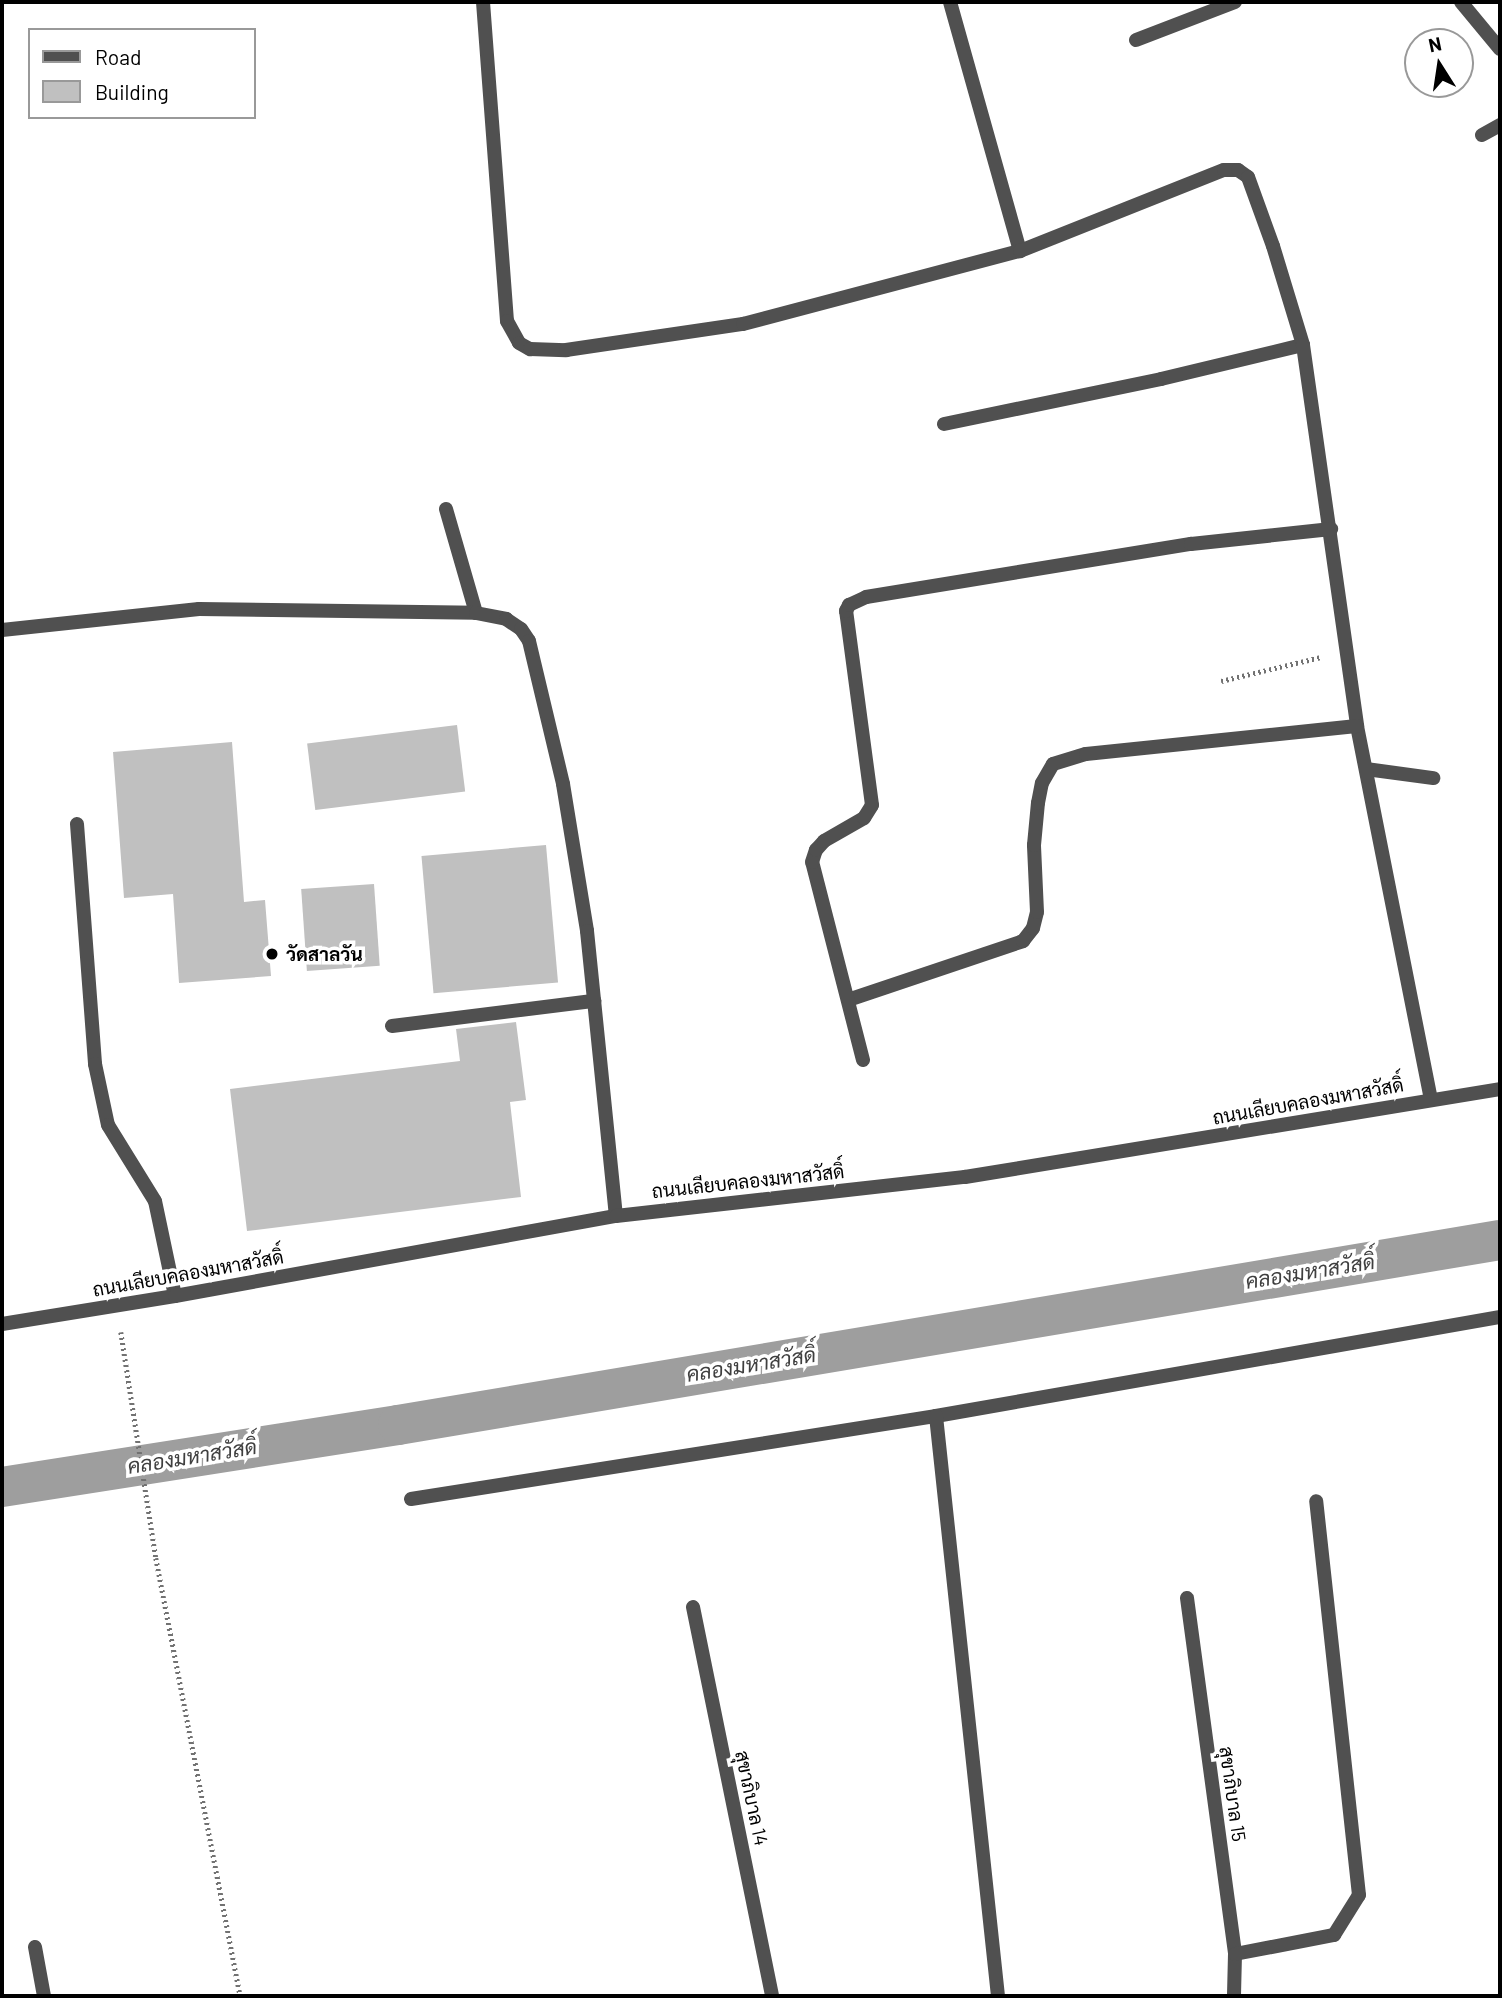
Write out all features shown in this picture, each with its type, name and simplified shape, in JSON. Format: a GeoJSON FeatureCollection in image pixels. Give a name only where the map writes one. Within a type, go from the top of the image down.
{"type":"FeatureCollection","features":[{"type":"Feature","properties":{"kind":"street"},"geometry":{"type":"LineString","coordinates":[[483,2],[507,321],[519,343],[530,349],[566,350],[743,324],[1020,251],[1224,170],[1238,170],[1248,177],[1303,345],[1357,726],[1431,1100]]}},
{"type":"Feature","properties":{"kind":"street"},"geometry":{"type":"LineString","coordinates":[[950,2],[1020,251]]}},
{"type":"Feature","properties":{"kind":"street"},"geometry":{"type":"LineString","coordinates":[[1136,40],[1234,2]]}},
{"type":"Feature","properties":{"kind":"street"},"geometry":{"type":"LineString","coordinates":[[1461,2],[1500,49]]}},
{"type":"Feature","properties":{"kind":"street"},"geometry":{"type":"LineString","coordinates":[[1482,135],[1500,125]]}},
{"type":"Feature","properties":{"kind":"street"},"geometry":{"type":"LineString","coordinates":[[944,424],[1161,379],[1303,345]]}},
{"type":"Feature","properties":{"kind":"street"},"geometry":{"type":"LineString","coordinates":[[446,509],[476,612]]}},
{"type":"Feature","properties":{"kind":"street"},"geometry":{"type":"LineString","coordinates":[[863,1060],[813,862],[816,850],[824,841],[864,818],[872,805],[846,611],[849,605],[866,597],[1177,546],[1331,529]]}},
{"type":"Feature","properties":{"kind":"street"},"geometry":{"type":"LineString","coordinates":[[2,630],[199,609],[476,612],[506,619],[521,629],[529,640],[563,784],[587,931],[616,1216]]}},
{"type":"Feature","properties":{"kind":"street"},"geometry":{"type":"LineString","coordinates":[[848,1000],[1023,941],[1033,928],[1037,912],[1034,845],[1038,803],[1042,783],[1053,764],[1086,754],[1357,726]]}},
{"type":"Feature","properties":{"kind":"street"},"geometry":{"type":"LineString","coordinates":[[1366,769],[1433,778]]}},
{"type":"Feature","properties":{"kind":"street"},"geometry":{"type":"LineString","coordinates":[[77,824],[95,1064],[108,1125],[155,1201],[175,1296]]}},
{"type":"Feature","properties":{"kind":"street"},"geometry":{"type":"LineString","coordinates":[[392,1026],[594,1001]]}},
{"type":"Feature","properties":{"kind":"street","name":"ถนนเลียบคลองมหาสวัสดิ์"},"geometry":{"type":"LineString","coordinates":[[2,1324],[175,1296],[616,1216],[965,1177],[1500,1089]]}},
{"type":"Feature","properties":{"kind":"street"},"geometry":{"type":"LineString","coordinates":[[411,1499],[936,1416],[1500,1317]]}},
{"type":"Feature","properties":{"kind":"street"},"geometry":{"type":"LineString","coordinates":[[936,1416],[998,1996]]}},
{"type":"Feature","properties":{"kind":"street"},"geometry":{"type":"LineString","coordinates":[[1235,1954],[1334,1935],[1359,1895],[1316,1501]]}},
{"type":"Feature","properties":{"kind":"street","name":"สุขาภิบาล 15"},"geometry":{"type":"LineString","coordinates":[[1187,1598],[1235,1954],[1234,1996]]}},
{"type":"Feature","properties":{"kind":"street","name":"สุขาภิบาล 14"},"geometry":{"type":"LineString","coordinates":[[693,1607],[772,1996]]}},
{"type":"Feature","properties":{"kind":"street"},"geometry":{"type":"LineString","coordinates":[[35,1947],[44,1996]]}},
{"type":"Feature","properties":{"kind":"path"},"geometry":{"type":"LineString","coordinates":[[1221,681],[1346,651]]}},
{"type":"Feature","properties":{"kind":"path"},"geometry":{"type":"LineString","coordinates":[[126,1363],[156,1558],[240,1996]]}},
{"type":"Feature","properties":{"kind":"building"},"geometry":{"type":"Polygon","coordinates":[[[457,725],[465,792],[315,810],[307,743],[457,725]]]}},
{"type":"Feature","properties":{"kind":"building"},"geometry":{"type":"Polygon","coordinates":[[[232,742],[244,902],[265,900],[271,976],[179,983],[173,894],[124,898],[113,752],[232,742]]]}},
{"type":"Feature","properties":{"kind":"building"},"geometry":{"type":"Polygon","coordinates":[[[546,845],[558,982],[434,993],[421,856],[546,845]]]}},
{"type":"Feature","properties":{"kind":"building"},"geometry":{"type":"Polygon","coordinates":[[[374,884],[380,966],[307,971],[301,889],[374,884]]]}},
{"type":"Feature","properties":{"kind":"building"},"geometry":{"type":"Polygon","coordinates":[[[516,1022],[526,1100],[510,1102],[521,1197],[247,1231],[230,1089],[460,1061],[456,1029],[516,1022]]]}},
{"type":"Feature","properties":{"kind":"waterway","name":"คลองมหาสวัสดิ์"},"geometry":{"type":"LineString","coordinates":[[2,1487],[398,1425],[1500,1240]]}},
{"type":"Feature","properties":{"kind":"place","name":"วัดสาลวัน"},"geometry":{"type":"Point","coordinates":[272,954]}}]}
